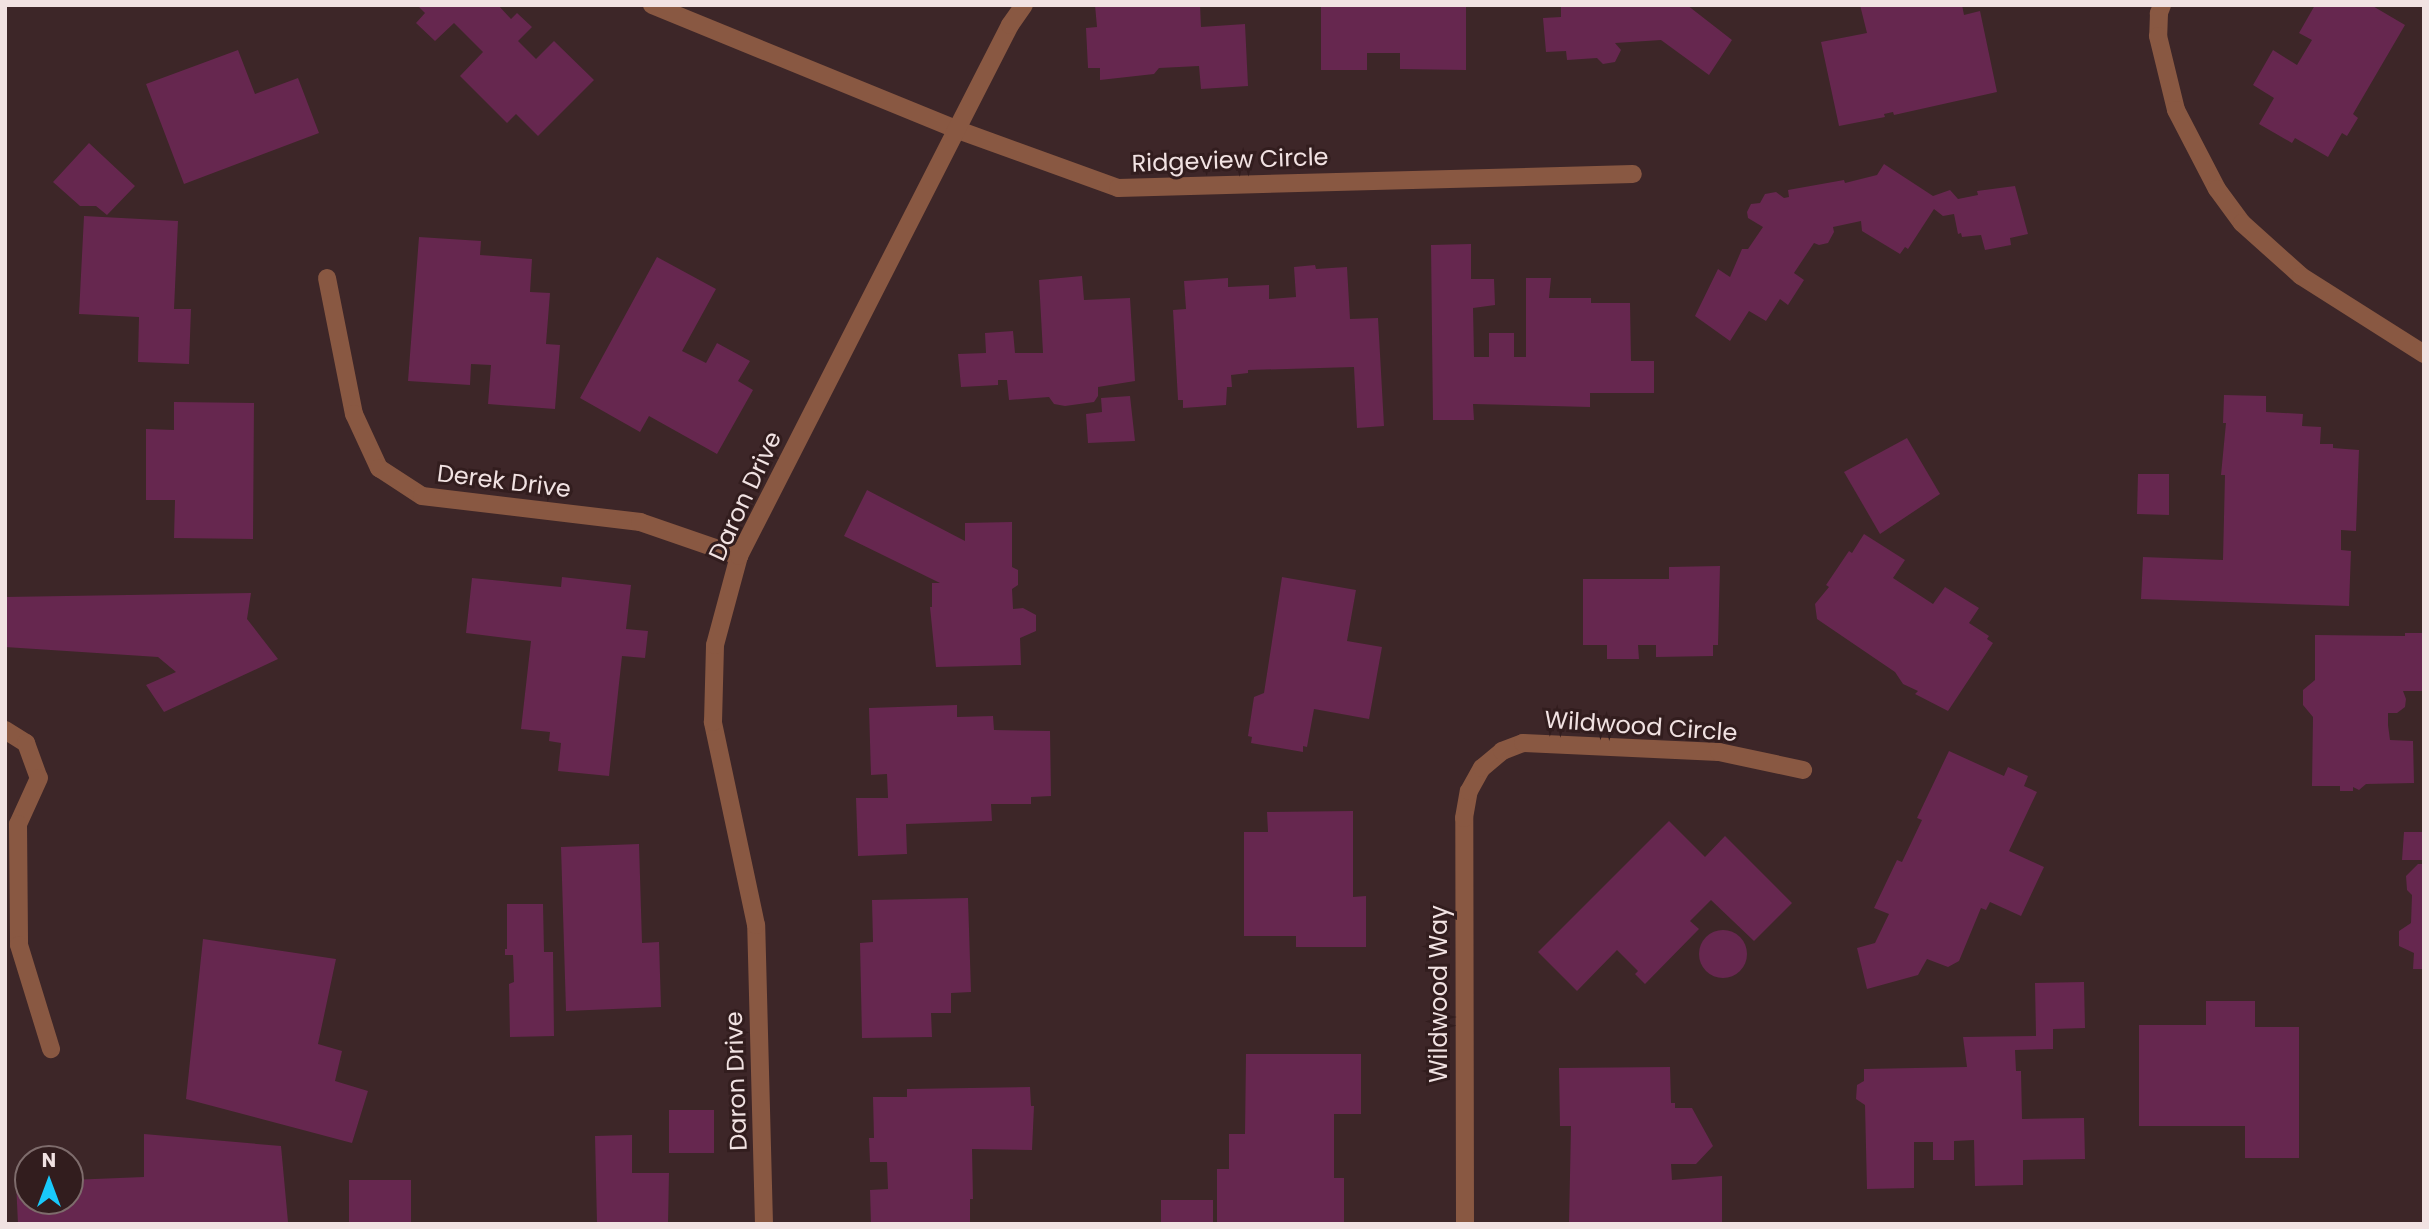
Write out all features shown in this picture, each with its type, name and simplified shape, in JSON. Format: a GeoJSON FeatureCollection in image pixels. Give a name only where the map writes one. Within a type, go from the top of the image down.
{"type":"FeatureCollection","features":[{"type":"Feature","properties":{"kind":"street","name":"Ridgeview Circle"},"geometry":{"type":"LineString","coordinates":[[652,5],[958,130],[1118,188],[1633,174]]}},
{"type":"Feature","properties":{"kind":"street","name":"Daron Drive"},"geometry":{"type":"LineString","coordinates":[[764,1224],[756,925],[713,722],[715,645],[739,556],[1010,25],[1024,5]]}},
{"type":"Feature","properties":{"kind":"street"},"geometry":{"type":"LineString","coordinates":[[2161,9],[2158,36],[2176,110],[2217,189],[2242,223],[2301,276],[2424,354]]}},
{"type":"Feature","properties":{"kind":"street","name":"Derek Drive"},"geometry":{"type":"LineString","coordinates":[[327,278],[354,414],[379,468],[422,496],[640,522],[739,556]]}},
{"type":"Feature","properties":{"kind":"street"},"geometry":{"type":"LineString","coordinates":[[5,730],[26,743],[39,778],[18,824],[19,946],[51,1049]]}},
{"type":"Feature","properties":{"kind":"street","name":"Wildwood Circle"},"geometry":{"type":"LineString","coordinates":[[1482,768],[1502,751],[1523,743],[1719,752],[1803,770]]}},
{"type":"Feature","properties":{"kind":"street","name":"Wildwood Way"},"geometry":{"type":"LineString","coordinates":[[1465,1224],[1464,818],[1469,791],[1482,768]]}},
{"type":"Feature","properties":{"kind":"building"},"geometry":{"type":"Polygon","coordinates":[[[417,5],[498,5],[511,19],[517,13],[532,27],[518,41],[536,59],[554,41],[594,80],[538,136],[516,114],[507,123],[460,76],[483,52],[454,23],[435,41],[416,23],[425,13],[417,5]]]}},
{"type":"Feature","properties":{"kind":"building"},"geometry":{"type":"Polygon","coordinates":[[[1095,5],[1200,5],[1201,27],[1245,24],[1248,86],[1201,89],[1199,66],[1159,68],[1154,74],[1100,80],[1100,68],[1088,68],[1086,28],[1097,27],[1095,5]]]}},
{"type":"Feature","properties":{"kind":"building"},"geometry":{"type":"Polygon","coordinates":[[[1321,5],[1466,5],[1466,70],[1400,69],[1400,53],[1367,53],[1367,70],[1321,70],[1321,5]]]}},
{"type":"Feature","properties":{"kind":"building"},"geometry":{"type":"Polygon","coordinates":[[[1561,5],[1687,5],[1732,40],[1709,75],[1661,40],[1615,43],[1621,50],[1615,62],[1603,64],[1597,58],[1567,60],[1566,51],[1546,52],[1543,18],[1561,17],[1561,5]]]}},
{"type":"Feature","properties":{"kind":"building"},"geometry":{"type":"Polygon","coordinates":[[[1860,5],[1962,5],[1964,15],[1980,11],[1997,92],[1894,115],[1893,112],[1884,114],[1885,117],[1839,126],[1821,42],[1867,33],[1860,5]]]}},
{"type":"Feature","properties":{"kind":"building"},"geometry":{"type":"Polygon","coordinates":[[[2315,5],[2371,5],[2405,25],[2353,114],[2358,118],[2347,136],[2342,133],[2328,157],[2295,138],[2292,143],[2259,124],[2274,98],[2253,85],[2273,50],[2297,65],[2312,40],[2299,33],[2315,5]]]}},
{"type":"Feature","properties":{"kind":"building"},"geometry":{"type":"Polygon","coordinates":[[[238,50],[255,94],[298,78],[319,133],[184,184],[146,84],[238,50]]]}},
{"type":"Feature","properties":{"kind":"building"},"geometry":{"type":"Polygon","coordinates":[[[89,143],[135,186],[107,215],[96,206],[80,206],[53,182],[89,143]]]}},
{"type":"Feature","properties":{"kind":"building"},"geometry":{"type":"Polygon","coordinates":[[[1884,164],[1933,196],[1950,190],[1958,199],[1978,195],[1977,191],[2015,186],[2028,234],[2010,238],[2011,245],[1985,250],[1981,235],[1962,237],[1961,233],[1958,234],[1954,214],[1943,216],[1934,209],[1908,249],[1905,247],[1900,254],[1862,231],[1861,221],[1833,227],[1834,232],[1828,243],[1814,243],[1794,273],[1804,280],[1788,305],[1780,299],[1766,321],[1749,311],[1730,341],[1695,316],[1718,269],[1730,277],[1742,249],[1748,249],[1763,227],[1748,218],[1747,212],[1751,204],[1760,203],[1765,194],[1776,192],[1784,198],[1789,197],[1788,190],[1844,180],[1845,183],[1877,175],[1884,164]]]}},
{"type":"Feature","properties":{"kind":"building"},"geometry":{"type":"Polygon","coordinates":[[[84,216],[178,221],[174,309],[191,309],[189,364],[138,362],[139,317],[79,314],[84,216]]]}},
{"type":"Feature","properties":{"kind":"building"},"geometry":{"type":"Polygon","coordinates":[[[419,237],[481,241],[480,255],[532,259],[530,292],[550,293],[546,344],[560,345],[555,409],[488,404],[491,365],[471,364],[470,385],[408,381],[419,237]]]}},
{"type":"Feature","properties":{"kind":"building"},"geometry":{"type":"Polygon","coordinates":[[[1471,244],[1471,279],[1494,279],[1495,305],[1473,308],[1474,357],[1489,357],[1489,333],[1514,333],[1514,357],[1526,357],[1526,278],[1551,278],[1549,298],[1591,298],[1591,303],[1630,303],[1631,361],[1654,361],[1654,393],[1590,393],[1590,407],[1473,404],[1474,420],[1433,420],[1431,245],[1471,244]]]}},
{"type":"Feature","properties":{"kind":"building"},"geometry":{"type":"Polygon","coordinates":[[[657,257],[716,289],[682,351],[706,363],[717,343],[750,361],[738,381],[753,390],[717,454],[649,416],[640,432],[580,398],[657,257]]]}},
{"type":"Feature","properties":{"kind":"building"},"geometry":{"type":"Polygon","coordinates":[[[1315,265],[1316,269],[1347,267],[1350,319],[1378,318],[1384,426],[1357,428],[1354,367],[1248,370],[1248,373],[1231,375],[1232,387],[1227,387],[1226,405],[1183,408],[1183,400],[1178,400],[1173,310],[1186,309],[1184,281],[1228,278],[1228,287],[1269,285],[1269,299],[1296,297],[1294,267],[1315,265]]]}},
{"type":"Feature","properties":{"kind":"building"},"geometry":{"type":"Polygon","coordinates":[[[1082,276],[1084,300],[1130,298],[1135,381],[1098,387],[1098,396],[1094,402],[1065,406],[1054,404],[1049,397],[1009,400],[1007,380],[998,380],[998,385],[961,387],[958,354],[986,353],[985,333],[1013,331],[1015,353],[1043,353],[1039,280],[1082,276]]]}},
{"type":"Feature","properties":{"kind":"building"},"geometry":{"type":"Polygon","coordinates":[[[2224,395],[2266,396],[2266,412],[2303,414],[2302,426],[2321,427],[2320,444],[2359,450],[2356,531],[2341,530],[2341,550],[2351,551],[2349,606],[2141,599],[2143,557],[2223,560],[2225,475],[2221,475],[2226,423],[2223,423],[2224,395]]]}},
{"type":"Feature","properties":{"kind":"building"},"geometry":{"type":"Polygon","coordinates":[[[1130,396],[1135,441],[1088,443],[1086,414],[1102,412],[1101,398],[1130,396]]]}},
{"type":"Feature","properties":{"kind":"building"},"geometry":{"type":"Polygon","coordinates":[[[174,402],[254,403],[253,539],[174,538],[175,500],[146,500],[146,429],[174,430],[174,402]]]}},
{"type":"Feature","properties":{"kind":"building"},"geometry":{"type":"Polygon","coordinates":[[[1907,438],[1940,494],[1880,534],[1844,472],[1907,438]]]}},
{"type":"Feature","properties":{"kind":"building"},"geometry":{"type":"Polygon","coordinates":[[[2138,474],[2169,474],[2169,515],[2137,514],[2138,474]]]}},
{"type":"Feature","properties":{"kind":"building"},"geometry":{"type":"Polygon","coordinates":[[[867,490],[965,541],[965,523],[1012,522],[1012,567],[1018,570],[1018,585],[1012,589],[1013,609],[1023,608],[1036,615],[1036,631],[1020,638],[1021,665],[936,667],[930,607],[932,583],[940,583],[844,536],[867,490]]]}},
{"type":"Feature","properties":{"kind":"building"},"geometry":{"type":"Polygon","coordinates":[[[1864,534],[1905,560],[1893,578],[1933,604],[1945,587],[1979,608],[1969,623],[1989,636],[1987,639],[1993,643],[1948,711],[1915,694],[1918,691],[1903,684],[1895,672],[1817,619],[1815,604],[1829,587],[1826,585],[1849,551],[1852,553],[1864,534]]]}},
{"type":"Feature","properties":{"kind":"building"},"geometry":{"type":"Polygon","coordinates":[[[1720,566],[1718,645],[1713,645],[1713,656],[1656,657],[1656,645],[1638,645],[1639,659],[1607,659],[1607,645],[1583,645],[1583,579],[1669,579],[1669,567],[1720,566]]]}},
{"type":"Feature","properties":{"kind":"building"},"geometry":{"type":"Polygon","coordinates":[[[562,577],[631,585],[626,629],[648,631],[645,658],[622,656],[609,776],[558,771],[561,743],[549,741],[550,732],[521,729],[531,641],[466,633],[472,578],[561,587],[562,577]]]}},
{"type":"Feature","properties":{"kind":"building"},"geometry":{"type":"Polygon","coordinates":[[[1282,577],[1356,590],[1347,641],[1382,647],[1369,719],[1314,709],[1307,747],[1303,746],[1303,752],[1251,743],[1252,737],[1248,736],[1254,697],[1264,693],[1282,577]]]}},
{"type":"Feature","properties":{"kind":"building"},"geometry":{"type":"Polygon","coordinates":[[[251,593],[247,619],[278,659],[164,712],[146,685],[176,672],[158,657],[5,647],[5,597],[251,593]]]}},
{"type":"Feature","properties":{"kind":"building"},"geometry":{"type":"Polygon","coordinates":[[[2405,633],[2424,633],[2424,691],[2403,691],[2405,707],[2397,713],[2388,713],[2388,725],[2390,740],[2413,741],[2414,783],[2366,784],[2359,790],[2353,787],[2353,791],[2340,791],[2340,786],[2312,786],[2313,717],[2303,705],[2303,690],[2315,680],[2315,635],[2405,636],[2405,633]]]}},
{"type":"Feature","properties":{"kind":"building"},"geometry":{"type":"Polygon","coordinates":[[[957,705],[957,717],[993,716],[994,730],[1050,731],[1051,796],[1031,797],[1031,804],[991,804],[992,821],[906,824],[907,854],[858,856],[856,798],[888,798],[887,774],[871,775],[869,708],[957,705]]]}},
{"type":"Feature","properties":{"kind":"building"},"geometry":{"type":"Polygon","coordinates":[[[1949,751],[2004,776],[2008,767],[2028,776],[2024,786],[2037,792],[2009,851],[2044,867],[2021,916],[1990,902],[1986,910],[1981,908],[1959,961],[1948,967],[1927,959],[1918,975],[1867,989],[1857,948],[1875,943],[1889,914],[1874,908],[1897,860],[1902,862],[1922,820],[1917,818],[1949,751]]]}},
{"type":"Feature","properties":{"kind":"building"},"geometry":{"type":"Polygon","coordinates":[[[1353,811],[1353,897],[1366,896],[1366,947],[1296,947],[1296,936],[1244,936],[1244,832],[1268,832],[1267,812],[1353,811]]]}},
{"type":"Feature","properties":{"kind":"building"},"geometry":{"type":"Polygon","coordinates":[[[1669,821],[1705,857],[1725,836],[1792,903],[1754,941],[1711,900],[1690,921],[1699,929],[1645,984],[1635,974],[1638,971],[1617,950],[1577,991],[1538,952],[1669,821]]]}},
{"type":"Feature","properties":{"kind":"building"},"geometry":{"type":"Polygon","coordinates":[[[2404,832],[2424,832],[2424,860],[2402,860],[2404,832]]]}},
{"type":"Feature","properties":{"kind":"building"},"geometry":{"type":"Polygon","coordinates":[[[639,844],[642,943],[659,942],[661,1007],[566,1011],[561,847],[639,844]]]}},
{"type":"Feature","properties":{"kind":"building"},"geometry":{"type":"Polygon","coordinates":[[[2418,864],[2424,864],[2424,969],[2413,969],[2414,953],[2399,946],[2399,931],[2411,923],[2412,895],[2407,890],[2406,876],[2418,864]]]}},
{"type":"Feature","properties":{"kind":"building"},"geometry":{"type":"Polygon","coordinates":[[[968,898],[971,992],[951,993],[951,1013],[931,1013],[932,1037],[862,1038],[860,943],[873,942],[872,900],[968,898]]]}},
{"type":"Feature","properties":{"kind":"building"},"geometry":{"type":"Polygon","coordinates":[[[507,904],[543,904],[544,952],[553,952],[554,1036],[510,1037],[509,984],[514,982],[513,955],[505,955],[507,904]]]}},
{"type":"Feature","properties":{"kind":"building"},"geometry":{"type":"Polygon","coordinates":[[[1723,930],[1740,937],[1747,954],[1740,971],[1723,978],[1706,971],[1699,954],[1706,937],[1723,930]]]}},
{"type":"Feature","properties":{"kind":"building"},"geometry":{"type":"Polygon","coordinates":[[[203,939],[336,959],[318,1044],[342,1051],[335,1081],[368,1091],[352,1143],[186,1099],[203,939]]]}},
{"type":"Feature","properties":{"kind":"building"},"geometry":{"type":"Polygon","coordinates":[[[2084,982],[2085,1028],[2053,1029],[2053,1049],[2015,1050],[2016,1071],[2021,1071],[2022,1119],[2084,1118],[2085,1159],[2023,1160],[2023,1185],[1975,1186],[1974,1140],[1954,1141],[1954,1160],[1933,1160],[1933,1142],[1914,1142],[1914,1188],[1867,1189],[1865,1105],[1856,1099],[1857,1085],[1864,1081],[1864,1069],[1967,1067],[1963,1037],[2036,1036],[2035,983],[2084,982]]]}},
{"type":"Feature","properties":{"kind":"building"},"geometry":{"type":"Polygon","coordinates":[[[2206,1001],[2255,1001],[2255,1027],[2299,1027],[2299,1158],[2245,1158],[2245,1126],[2139,1126],[2139,1025],[2206,1025],[2206,1001]]]}},
{"type":"Feature","properties":{"kind":"building"},"geometry":{"type":"Polygon","coordinates":[[[1246,1054],[1361,1054],[1361,1114],[1334,1114],[1334,1178],[1344,1178],[1344,1224],[1217,1224],[1217,1169],[1229,1169],[1229,1134],[1245,1134],[1246,1054]]]}},
{"type":"Feature","properties":{"kind":"building"},"geometry":{"type":"Polygon","coordinates":[[[1670,1067],[1671,1103],[1675,1103],[1675,1108],[1692,1108],[1713,1146],[1696,1164],[1671,1164],[1672,1180],[1722,1176],[1722,1224],[1569,1224],[1571,1126],[1560,1126],[1559,1068],[1670,1067]]]}},
{"type":"Feature","properties":{"kind":"building"},"geometry":{"type":"Polygon","coordinates":[[[1030,1087],[1031,1106],[1034,1106],[1032,1150],[972,1149],[973,1199],[970,1199],[970,1224],[871,1224],[870,1190],[888,1189],[887,1162],[870,1162],[869,1138],[874,1138],[873,1097],[907,1097],[907,1089],[1030,1087]]]}},
{"type":"Feature","properties":{"kind":"building"},"geometry":{"type":"Polygon","coordinates":[[[669,1110],[714,1110],[714,1153],[669,1153],[669,1110]]]}},
{"type":"Feature","properties":{"kind":"building"},"geometry":{"type":"Polygon","coordinates":[[[144,1134],[281,1146],[288,1222],[18,1224],[18,1215],[84,1215],[84,1179],[144,1177],[144,1134]]]}},
{"type":"Feature","properties":{"kind":"building"},"geometry":{"type":"Polygon","coordinates":[[[632,1135],[632,1173],[669,1173],[668,1224],[597,1224],[595,1136],[632,1135]]]}},
{"type":"Feature","properties":{"kind":"building"},"geometry":{"type":"Polygon","coordinates":[[[349,1180],[411,1180],[411,1224],[349,1224],[349,1180]]]}},
{"type":"Feature","properties":{"kind":"building"},"geometry":{"type":"Polygon","coordinates":[[[1161,1200],[1213,1200],[1213,1224],[1161,1224],[1161,1200]]]}}]}
